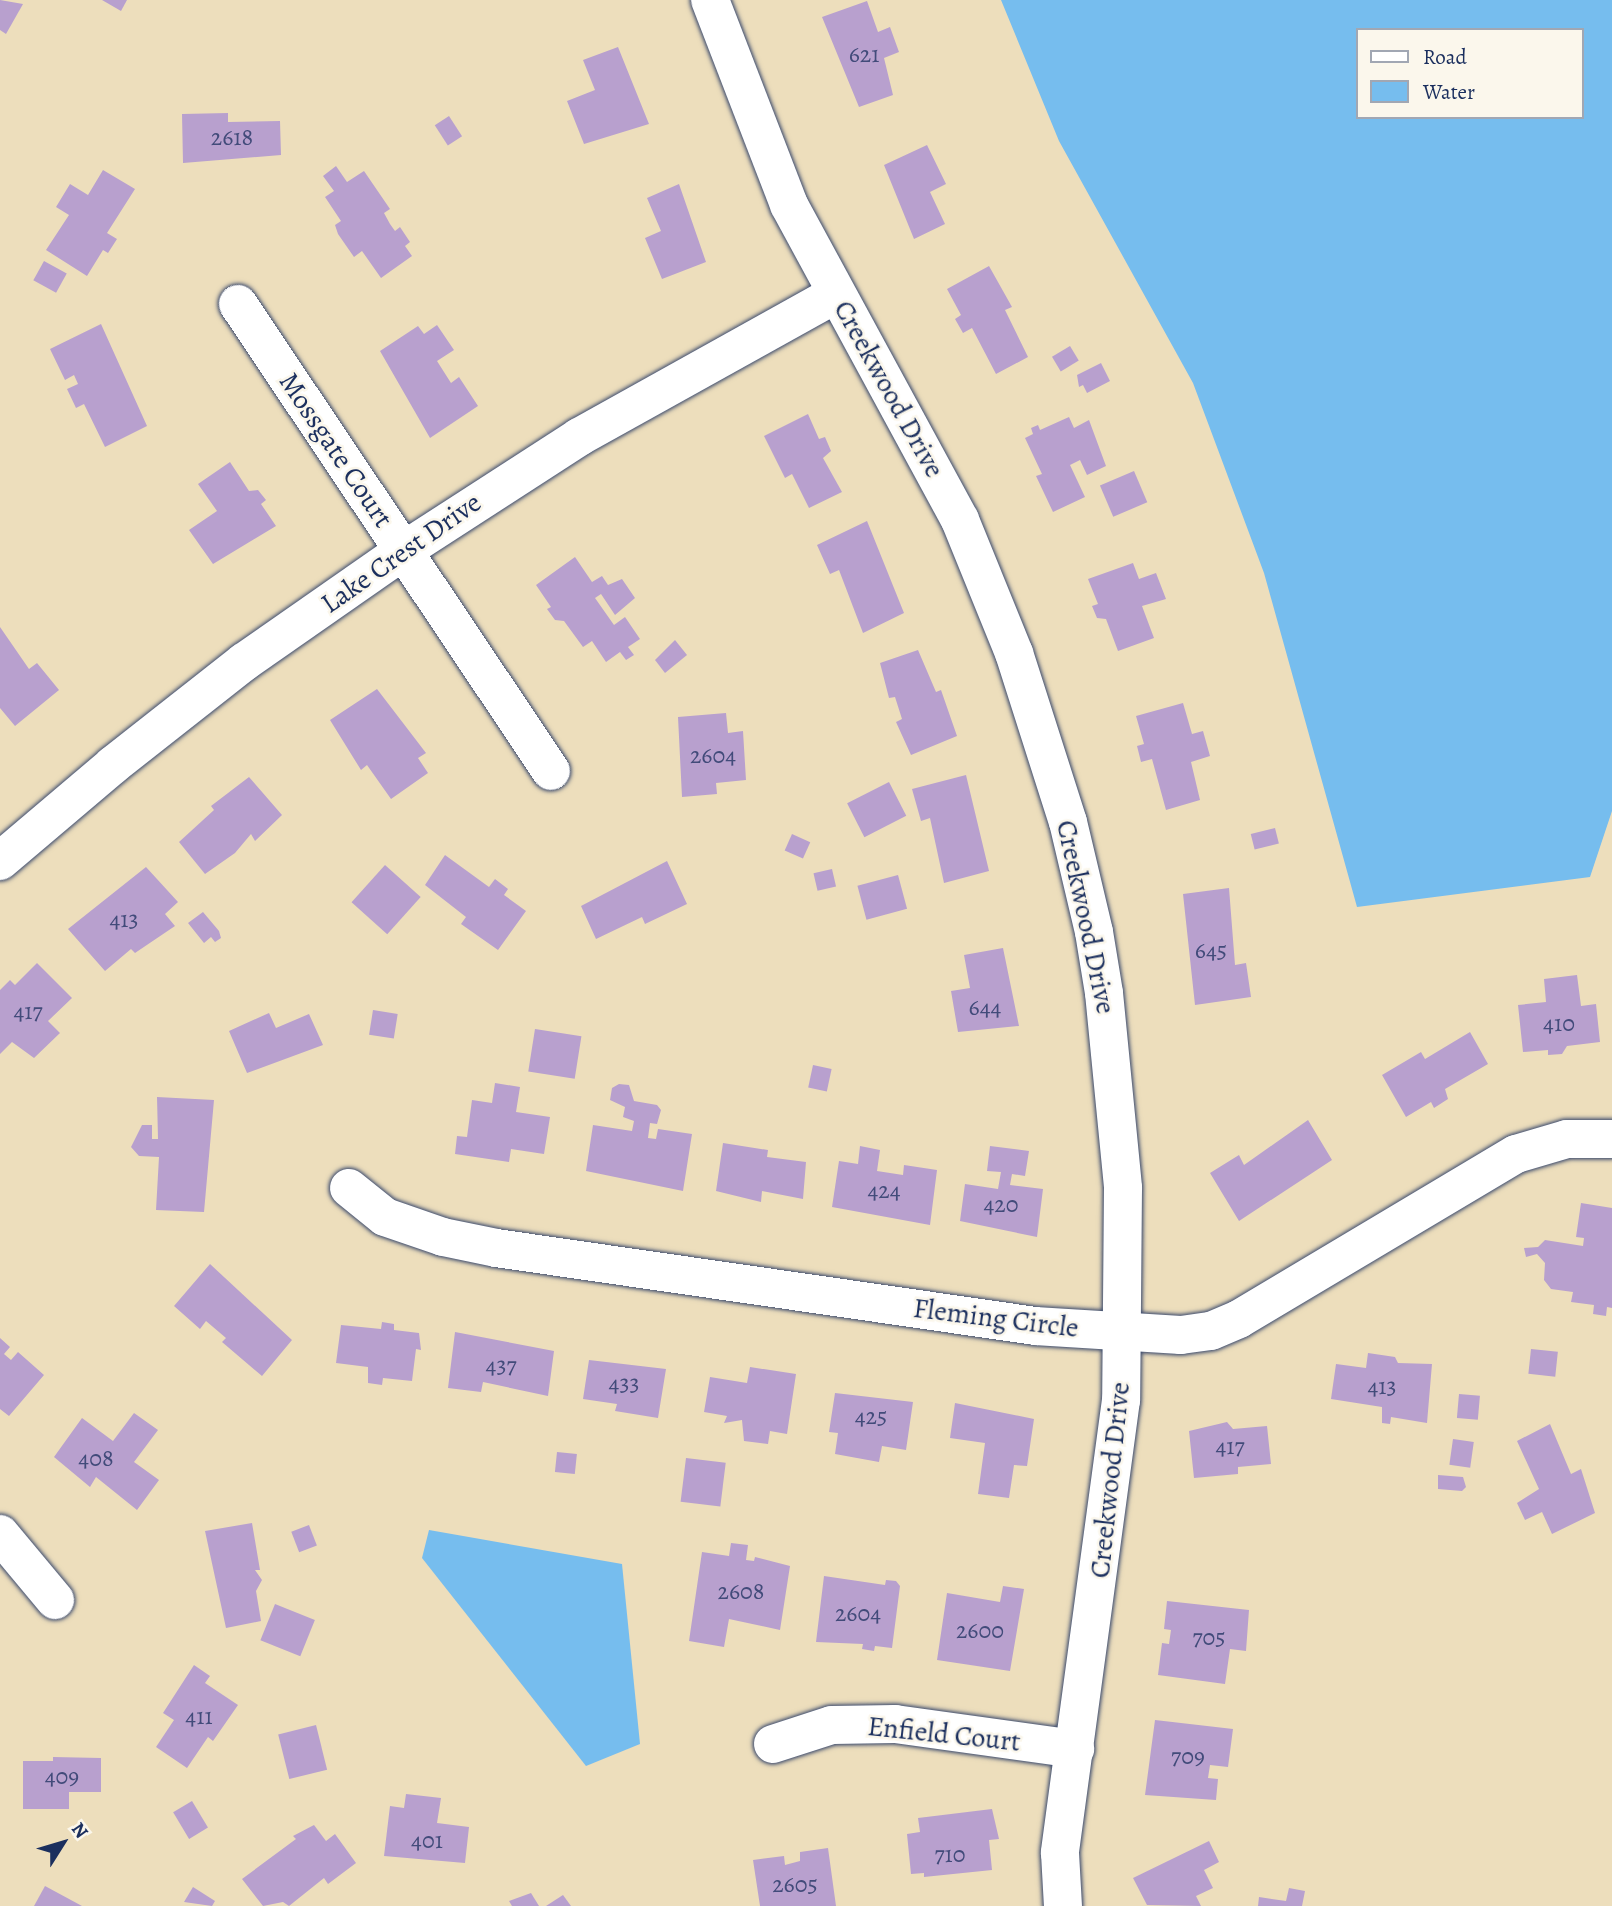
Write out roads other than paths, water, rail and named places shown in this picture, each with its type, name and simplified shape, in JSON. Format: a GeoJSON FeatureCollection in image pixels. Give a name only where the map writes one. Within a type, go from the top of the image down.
{"type":"FeatureCollection","features":[{"type":"Feature","properties":{"kind":"street","name":"Creekwood Drive"},"geometry":{"type":"LineString","coordinates":[[710,0],[789,205],[836,294],[898,398],[960,520],[1014,653],[1068,822],[1104,993],[1119,1120],[1123,1331],[1114,1474],[1060,1853],[1063,1906]]}},
{"type":"Feature","properties":{"kind":"street","name":"Lake Crest Drive"},"geometry":{"type":"LineString","coordinates":[[3,852],[233,671],[403,551],[579,437],[836,294]]}},
{"type":"Feature","properties":{"kind":"street","name":"Mossgate Court"},"geometry":{"type":"LineString","coordinates":[[238,304],[551,771]]}},
{"type":"Feature","properties":{"kind":"street","name":"Fleming Circle"},"geometry":{"type":"LineString","coordinates":[[349,1188],[385,1217],[443,1237],[496,1248],[1035,1326],[1181,1335],[1211,1331],[1239,1319],[1516,1154],[1567,1139],[1612,1139]]}},
{"type":"Feature","properties":{"kind":"street"},"geometry":{"type":"LineString","coordinates":[[0,1534],[54,1600]]}},
{"type":"Feature","properties":{"kind":"street","name":"Enfield Court"},"geometry":{"type":"LineString","coordinates":[[773,1744],[832,1725],[895,1724],[1075,1749]]}},
{"type":"Feature","properties":{"kind":"water"},"geometry":{"type":"Polygon","coordinates":[[[1001,0],[1612,0],[1612,811],[1590,877],[1357,907],[1264,573],[1193,383],[1059,141],[1001,0]]]}},
{"type":"Feature","properties":{"kind":"water"},"geometry":{"type":"Polygon","coordinates":[[[429,1530],[622,1564],[640,1744],[586,1766],[422,1558],[429,1530]]]}}]}
